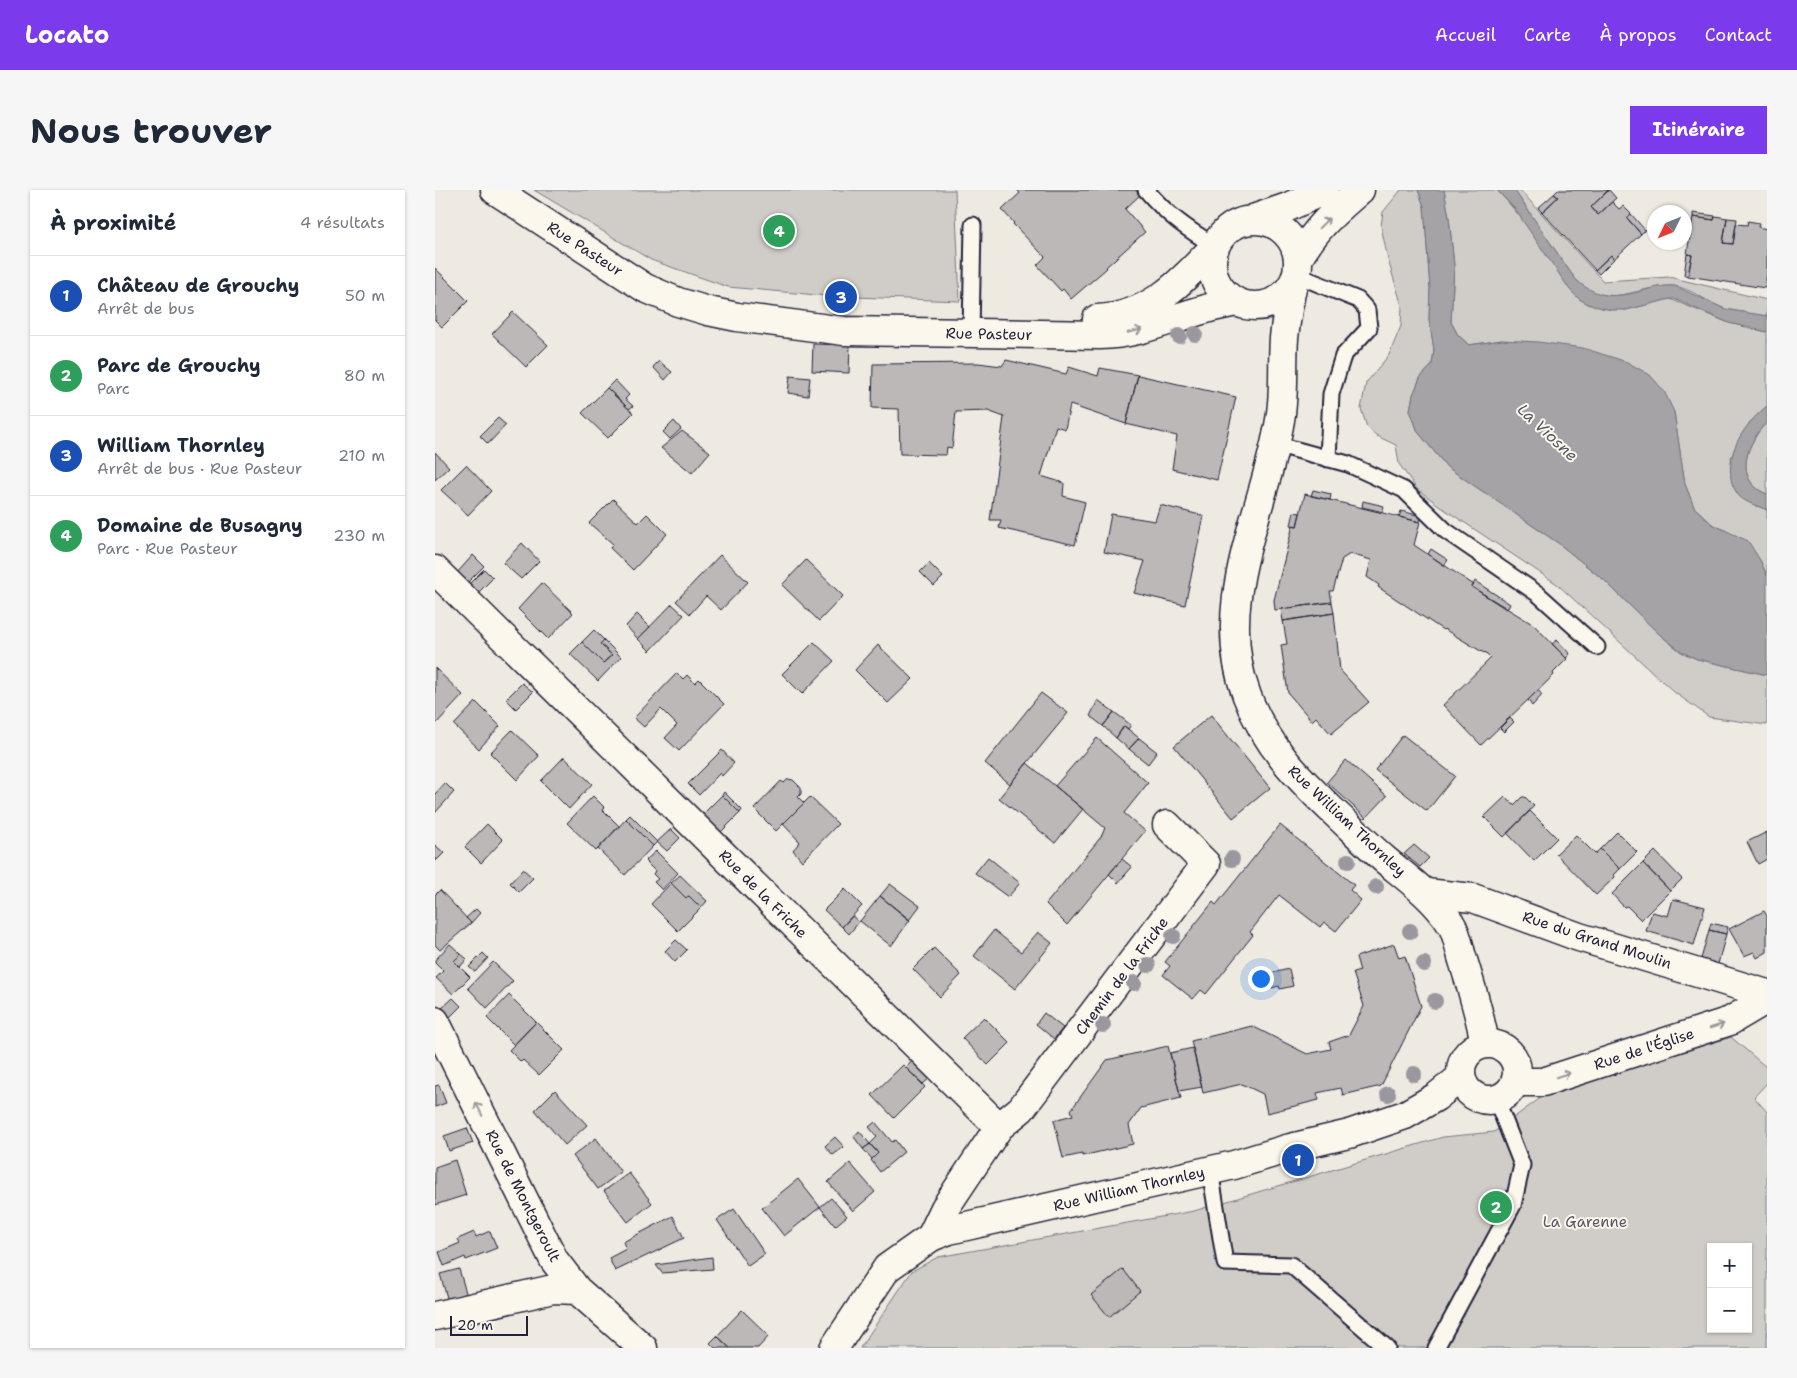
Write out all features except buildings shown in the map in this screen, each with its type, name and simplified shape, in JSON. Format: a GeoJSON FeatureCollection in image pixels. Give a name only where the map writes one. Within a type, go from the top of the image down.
{"type":"FeatureCollection","features":[{"type":"Feature","properties":{"kind":"street","name":"Rue Pasteur"},"geometry":{"type":"LineString","coordinates":[[495,190],[645,288],[678,302],[737,317],[851,314],[971,326],[1119,335],[1138,331],[1206,309],[1241,303]]}},
{"type":"Feature","properties":{"kind":"street"},"geometry":{"type":"LineString","coordinates":[[1324,190],[1288,207],[1245,220],[1231,227],[1219,239],[1215,246],[1212,262],[1215,278],[1223,292],[1241,303],[1261,306],[1277,300],[1289,290],[1317,229],[1358,191]]}},
{"type":"Feature","properties":{"kind":"street"},"geometry":{"type":"LineString","coordinates":[[1253,219],[1270,222],[1284,230],[1294,243],[1296,273]]}},
{"type":"Feature","properties":{"kind":"street","name":"Rue Pasteur"},"geometry":{"type":"LineString","coordinates":[[971,326],[1109,319],[1129,314],[1149,306],[1163,296],[1187,276],[1215,246]]}},
{"type":"Feature","properties":{"kind":"street","name":"Rue William Thornley"},"geometry":{"type":"LineString","coordinates":[[1296,273],[1286,323],[1281,417],[1250,530],[1237,595],[1235,628],[1238,661],[1246,695],[1263,731],[1279,755],[1305,785],[1382,857],[1426,893],[1452,926],[1480,1013],[1485,1044]]}},
{"type":"Feature","properties":{"kind":"street","name":"Rue William Thornley"},"geometry":{"type":"LineString","coordinates":[[1241,303],[1268,328],[1283,354]]}},
{"type":"Feature","properties":{"kind":"street","name":"Rue de la Friche"},"geometry":{"type":"LineString","coordinates":[[435,570],[999,1127]]}},
{"type":"Feature","properties":{"kind":"street","name":"Chemin de la Friche"},"geometry":{"type":"LineString","coordinates":[[999,1127],[1021,1109],[1206,864],[1167,825]]}},
{"type":"Feature","properties":{"kind":"street","name":"Rue du Grand Moulin"},"geometry":{"type":"LineString","coordinates":[[1426,893],[1473,898],[1579,937],[1767,994]]}},
{"type":"Feature","properties":{"kind":"street","name":"Rue de l'Église"},"geometry":{"type":"LineString","coordinates":[[1506,1091],[1543,1082],[1730,1021],[1767,999]]}},
{"type":"Feature","properties":{"kind":"street","name":"Rue de Montgeroult"},"geometry":{"type":"LineString","coordinates":[[435,1021],[554,1260],[577,1290],[643,1348]]}},
{"type":"Feature","properties":{"kind":"street"},"geometry":{"type":"LineString","coordinates":[[1485,1044],[1495,1044],[1504,1048],[1511,1055],[1517,1073],[1506,1091],[1487,1100],[1478,1098],[1470,1093],[1464,1086],[1461,1077],[1463,1059],[1469,1051],[1485,1044]]}},
{"type":"Feature","properties":{"kind":"street","name":"Rue William Thornley"},"geometry":{"type":"LineString","coordinates":[[834,1348],[887,1268],[931,1237],[949,1230],[1234,1165],[1290,1148],[1349,1134],[1405,1115],[1436,1097],[1461,1077]]}},
{"type":"Feature","properties":{"kind":"street"},"geometry":{"type":"LineString","coordinates":[[931,1237],[945,1208],[999,1127]]}},
{"type":"Feature","properties":{"kind":"street"},"geometry":{"type":"LineString","coordinates":[[435,1316],[547,1290],[577,1290]]}},
{"type":"Feature","properties":{"kind":"lane"},"geometry":{"type":"LineString","coordinates":[[1146,190],[1182,226],[1215,246]]}},
{"type":"Feature","properties":{"kind":"lane"},"geometry":{"type":"LineString","coordinates":[[971,326],[973,225]]}},
{"type":"Feature","properties":{"kind":"lane"},"geometry":{"type":"LineString","coordinates":[[1296,273],[1358,300],[1367,310],[1369,328],[1343,356],[1331,394],[1328,459]]}},
{"type":"Feature","properties":{"kind":"lane"},"geometry":{"type":"LineString","coordinates":[[1275,444],[1348,464],[1404,490],[1427,510],[1446,531],[1538,594],[1597,647]]}},
{"type":"Feature","properties":{"kind":"lane"},"geometry":{"type":"LineString","coordinates":[[1435,1348],[1513,1205],[1523,1165],[1506,1091]]}},
{"type":"Feature","properties":{"kind":"lane"},"geometry":{"type":"LineString","coordinates":[[1210,1170],[1225,1263],[1291,1265],[1387,1348]]}},
{"type":"Feature","properties":{"kind":"green space"},"geometry":{"type":"Polygon","coordinates":[[[534,190],[955,190],[960,301],[828,296],[728,287],[651,260],[534,190]]]}},
{"type":"Feature","properties":{"kind":"green space"},"geometry":{"type":"Polygon","coordinates":[[[1401,190],[1418,190],[1424,206],[1430,288],[1429,319],[1434,350],[1432,365],[1420,378],[1413,395],[1410,410],[1418,432],[1447,467],[1558,543],[1604,580],[1659,634],[1681,652],[1697,659],[1767,675],[1767,725],[1709,717],[1674,692],[1557,584],[1417,489],[1399,464],[1396,445],[1377,436],[1367,427],[1361,409],[1366,383],[1389,355],[1401,326],[1402,306],[1388,260],[1381,226],[1383,212],[1401,190]]]}},
{"type":"Feature","properties":{"kind":"green space"},"geometry":{"type":"Polygon","coordinates":[[[1444,190],[1497,190],[1601,308],[1626,310],[1670,299],[1729,323],[1767,332],[1767,406],[1745,430],[1731,458],[1747,501],[1767,510],[1767,576],[1760,560],[1725,530],[1712,524],[1694,507],[1685,484],[1674,412],[1502,340],[1469,345],[1458,335],[1451,322],[1454,266],[1444,190]]]}},
{"type":"Feature","properties":{"kind":"green space"},"geometry":{"type":"Polygon","coordinates":[[[1514,190],[1520,190],[1603,281],[1669,277],[1767,300],[1767,316],[1726,309],[1693,292],[1673,286],[1621,295],[1608,296],[1596,293],[1584,287],[1573,276],[1514,190]]]}},
{"type":"Feature","properties":{"kind":"green space"},"geometry":{"type":"Polygon","coordinates":[[[1767,422],[1767,494],[1756,488],[1749,480],[1746,460],[1754,440],[1767,422]]]}},
{"type":"Feature","properties":{"kind":"green space","name":"La Garenne"},"geometry":{"type":"Polygon","coordinates":[[[1731,1037],[1767,1068],[1767,1083],[1754,1097],[1767,1112],[1767,1348],[860,1348],[912,1271],[938,1257],[1194,1211],[1443,1137],[1494,1132],[1546,1094],[1731,1037]]]}},
{"type":"Feature","properties":{"kind":"water","name":"La Viosne"},"geometry":{"type":"Polygon","coordinates":[[[1418,190],[1444,190],[1454,266],[1451,322],[1458,335],[1469,345],[1502,340],[1538,342],[1583,348],[1627,362],[1650,375],[1664,391],[1674,412],[1685,484],[1694,507],[1712,524],[1748,541],[1767,576],[1767,675],[1697,659],[1682,652],[1659,634],[1604,580],[1558,543],[1447,467],[1418,432],[1410,410],[1413,395],[1420,378],[1432,365],[1434,350],[1429,319],[1430,288],[1424,206],[1418,190]]]}},
{"type":"Feature","properties":{"kind":"water"},"geometry":{"type":"Polygon","coordinates":[[[1497,190],[1514,190],[1573,276],[1578,282],[1588,288],[1598,293],[1618,295],[1665,286],[1675,286],[1725,309],[1767,316],[1767,332],[1729,323],[1674,299],[1626,310],[1611,310],[1590,305],[1579,299],[1570,290],[1514,208],[1497,190]]]}},
{"type":"Feature","properties":{"kind":"water"},"geometry":{"type":"Polygon","coordinates":[[[1767,406],[1767,422],[1760,430],[1749,450],[1746,470],[1749,480],[1756,488],[1767,494],[1767,510],[1739,496],[1732,483],[1730,468],[1739,438],[1767,406]]]}},
{"type":"Feature","properties":{"kind":"place","name":"Domaine de Busagny"},"geometry":{"type":"Point","coordinates":[779,231]}},
{"type":"Feature","properties":{"kind":"place","name":"William Thornley"},"geometry":{"type":"Point","coordinates":[841,297]}},
{"type":"Feature","properties":{"kind":"place","name":"Château de Grouchy"},"geometry":{"type":"Point","coordinates":[1298,1160]}},
{"type":"Feature","properties":{"kind":"place","name":"Parc de Grouchy"},"geometry":{"type":"Point","coordinates":[1496,1207]}}]}
